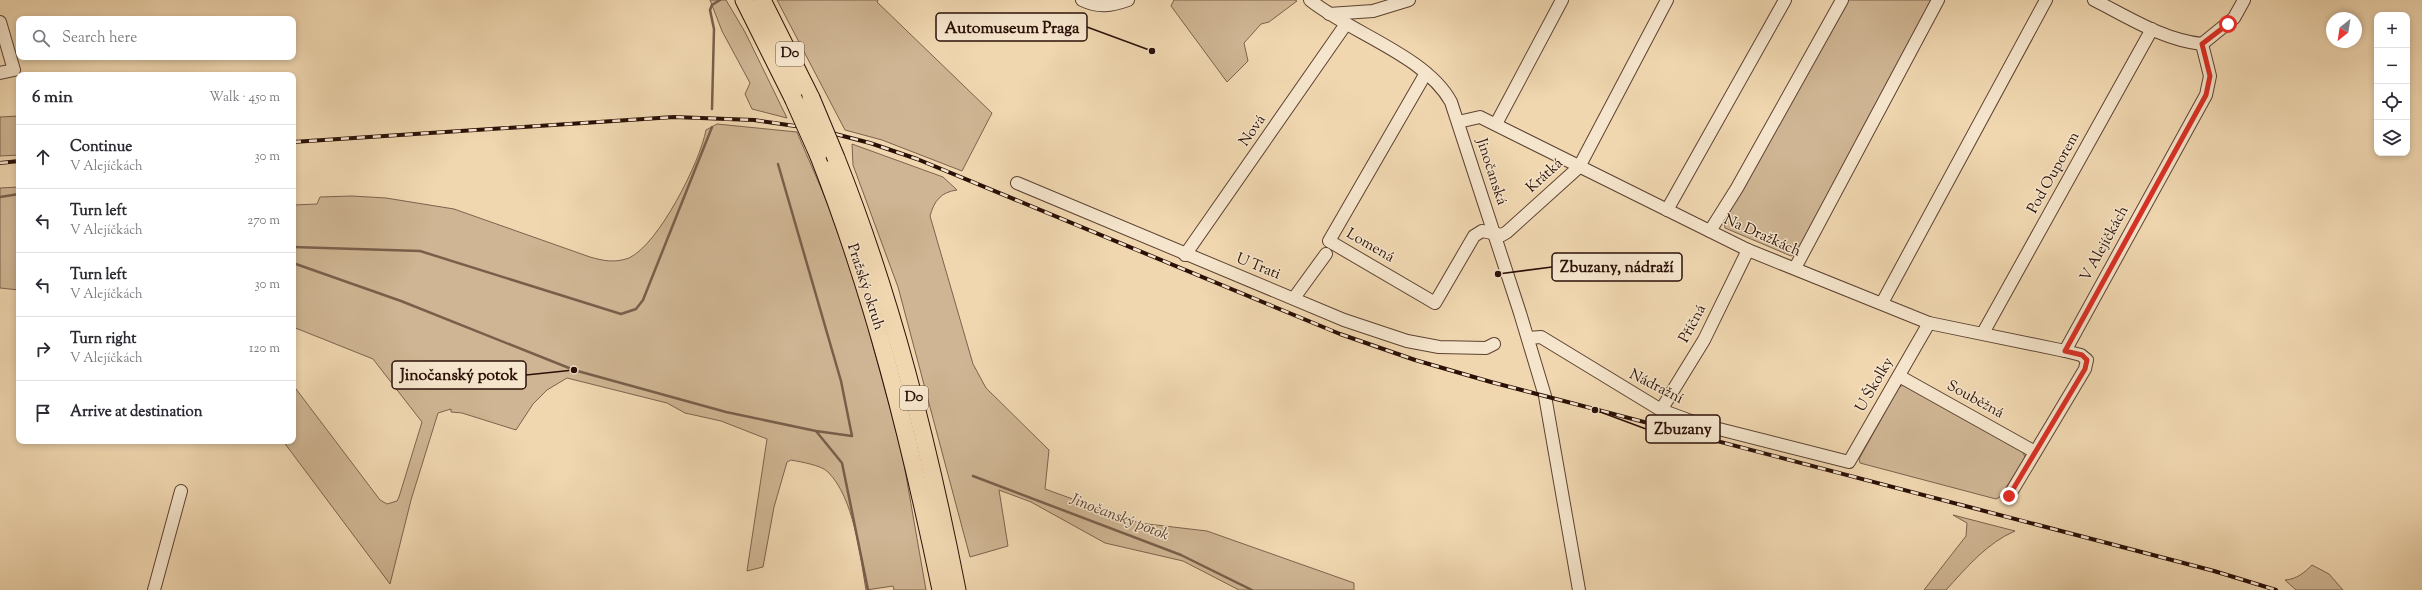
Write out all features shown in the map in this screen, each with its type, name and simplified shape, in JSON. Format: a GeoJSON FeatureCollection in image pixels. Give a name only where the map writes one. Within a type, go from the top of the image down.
{"type":"FeatureCollection","features":[{"type":"Feature","properties":{"kind":"highway","name":"Pražský okruh"},"geometry":{"type":"LineString","coordinates":[[744,0],[793,98],[818,154],[855,254],[882,341],[911,452],[953,589]]}},
{"type":"Feature","properties":{"kind":"highway","name":"Pražský okruh"},"geometry":{"type":"LineString","coordinates":[[762,0],[810,98],[836,158],[872,255],[899,342],[928,453],[953,589]]}},
{"type":"Feature","properties":{"kind":"street"},"geometry":{"type":"LineString","coordinates":[[1082,0],[1096,6],[1115,5],[1128,0]]}},
{"type":"Feature","properties":{"kind":"street","name":"Jinočanská"},"geometry":{"type":"LineString","coordinates":[[1310,0],[1329,14],[1383,45],[1426,73],[1439,83],[1447,94],[1458,122],[1494,232],[1545,396],[1579,590]]}},
{"type":"Feature","properties":{"kind":"street"},"geometry":{"type":"LineString","coordinates":[[1329,14],[1373,11],[1409,0]]}},
{"type":"Feature","properties":{"kind":"street"},"geometry":{"type":"LineString","coordinates":[[1496,124],[1562,0]]}},
{"type":"Feature","properties":{"kind":"street"},"geometry":{"type":"LineString","coordinates":[[1579,167],[1667,0]]}},
{"type":"Feature","properties":{"kind":"street"},"geometry":{"type":"LineString","coordinates":[[1667,210],[1785,0]]}},
{"type":"Feature","properties":{"kind":"street"},"geometry":{"type":"LineString","coordinates":[[1710,231],[1737,188],[1842,0]]}},
{"type":"Feature","properties":{"kind":"street"},"geometry":{"type":"LineString","coordinates":[[1795,268],[1938,0]]}},
{"type":"Feature","properties":{"kind":"street"},"geometry":{"type":"LineString","coordinates":[[1882,303],[2046,0]]}},
{"type":"Feature","properties":{"kind":"street"},"geometry":{"type":"LineString","coordinates":[[2094,0],[2152,29],[2190,42],[2202,44],[2231,21],[2244,0]]}},
{"type":"Feature","properties":{"kind":"street"},"geometry":{"type":"LineString","coordinates":[[0,22],[14,70],[0,73]]}},
{"type":"Feature","properties":{"kind":"street","name":"Nová"},"geometry":{"type":"LineString","coordinates":[[1185,255],[1346,24]]}},
{"type":"Feature","properties":{"kind":"street","name":"Pod Ouporem"},"geometry":{"type":"LineString","coordinates":[[1984,333],[2152,29]]}},
{"type":"Feature","properties":{"kind":"street","name":"V Alejíčkách"},"geometry":{"type":"LineString","coordinates":[[2065,351],[2202,104],[2210,76],[2202,44]]}},
{"type":"Feature","properties":{"kind":"street","name":"Lomená"},"geometry":{"type":"LineString","coordinates":[[1426,73],[1329,241],[1435,302],[1474,236],[1482,231],[1494,232]]}},
{"type":"Feature","properties":{"kind":"street","name":"Na Dražkách"},"geometry":{"type":"LineString","coordinates":[[1458,122],[1480,118],[1496,124],[1579,167],[1748,250],[1882,303],[1928,324],[1984,333],[2065,351]]}},
{"type":"Feature","properties":{"kind":"street","name":"Krátká"},"geometry":{"type":"LineString","coordinates":[[1494,232],[1502,235],[1507,232],[1579,167]]}},
{"type":"Feature","properties":{"kind":"street","name":"U Trati"},"geometry":{"type":"LineString","coordinates":[[1017,183],[1185,255],[1294,298],[1344,320],[1408,341],[1439,347],[1486,348],[1494,344]]}},
{"type":"Feature","properties":{"kind":"street","name":"Příčná"},"geometry":{"type":"LineString","coordinates":[[1661,410],[1704,340],[1748,250]]}},
{"type":"Feature","properties":{"kind":"street"},"geometry":{"type":"LineString","coordinates":[[1294,298],[1326,254]]}},
{"type":"Feature","properties":{"kind":"street","name":"U Školky"},"geometry":{"type":"LineString","coordinates":[[1849,462],[1928,324]]}},
{"type":"Feature","properties":{"kind":"street","name":"Nádražní"},"geometry":{"type":"LineString","coordinates":[[1528,338],[1541,337],[1661,410],[1699,424],[1849,462]]}},
{"type":"Feature","properties":{"kind":"street"},"geometry":{"type":"LineString","coordinates":[[2009,496],[2085,369],[2087,360],[2082,355],[2065,351]]}},
{"type":"Feature","properties":{"kind":"street","name":"Souběžná"},"geometry":{"type":"LineString","coordinates":[[1899,376],[2035,452]]}},
{"type":"Feature","properties":{"kind":"street"},"geometry":{"type":"LineString","coordinates":[[154,590],[181,491]]}},
{"type":"Feature","properties":{"kind":"shaded area"},"geometry":{"type":"Polygon","coordinates":[[[710,0],[726,0],[745,32],[787,118],[752,109],[745,94],[750,83],[722,31],[710,0]]]}},
{"type":"Feature","properties":{"kind":"shaded area"},"geometry":{"type":"Polygon","coordinates":[[[777,0],[878,0],[877,2],[992,113],[962,171],[882,140],[845,130],[777,0]]]}},
{"type":"Feature","properties":{"kind":"shaded area"},"geometry":{"type":"Polygon","coordinates":[[[1174,0],[1297,1],[1269,22],[1261,24],[1244,43],[1248,61],[1227,82],[1171,6],[1174,0]]]}},
{"type":"Feature","properties":{"kind":"shaded area"},"geometry":{"type":"Polygon","coordinates":[[[1848,0],[1933,0],[1796,254],[1791,256],[1725,228],[1724,222],[1848,0]]]}},
{"type":"Feature","properties":{"kind":"shaded area"},"geometry":{"type":"Polygon","coordinates":[[[16,116],[16,155],[0,156],[0,117],[16,116]]]}},
{"type":"Feature","properties":{"kind":"shaded area"},"geometry":{"type":"Polygon","coordinates":[[[717,124],[797,132],[856,269],[871,339],[901,447],[926,590],[894,590],[893,586],[866,590],[858,544],[850,512],[837,483],[828,472],[821,467],[791,460],[787,462],[774,507],[763,567],[747,571],[767,439],[721,421],[685,413],[667,403],[567,378],[547,390],[533,404],[516,430],[462,413],[451,412],[451,409],[438,413],[411,500],[390,584],[285,444],[296,444],[296,389],[380,500],[387,504],[397,501],[399,497],[422,422],[373,359],[296,328],[296,205],[317,204],[320,197],[352,196],[386,198],[454,209],[590,257],[619,261],[629,258],[641,250],[653,237],[665,220],[696,162],[706,130],[717,124]]]}},
{"type":"Feature","properties":{"kind":"shaded area"},"geometry":{"type":"Polygon","coordinates":[[[852,144],[943,177],[957,190],[942,195],[936,202],[930,216],[973,364],[986,388],[1049,450],[1045,489],[1139,523],[1207,531],[1354,583],[1354,590],[1239,590],[1183,561],[1105,543],[1031,502],[999,490],[1008,546],[970,557],[898,287],[853,165],[852,144]]]}},
{"type":"Feature","properties":{"kind":"shaded area"},"geometry":{"type":"Polygon","coordinates":[[[16,187],[16,290],[0,288],[0,188],[16,187]]]}},
{"type":"Feature","properties":{"kind":"shaded area"},"geometry":{"type":"Polygon","coordinates":[[[1904,385],[2023,451],[2025,458],[2000,497],[1996,499],[1860,463],[1859,459],[1899,387],[1904,385]]]}},
{"type":"Feature","properties":{"kind":"shaded area"},"geometry":{"type":"Polygon","coordinates":[[[1953,515],[2015,531],[1995,542],[1986,549],[1946,590],[1924,590],[1966,536],[1967,523],[1953,515]]]}},
{"type":"Feature","properties":{"kind":"shaded area"},"geometry":{"type":"Polygon","coordinates":[[[2312,565],[2329,574],[2343,590],[2296,590],[2285,580],[2300,575],[2312,565]]]}},
{"type":"Feature","properties":{"kind":"waterway"},"geometry":{"type":"LineString","coordinates":[[712,109],[714,29],[710,10],[712,5],[720,0]]}},
{"type":"Feature","properties":{"kind":"waterway"},"geometry":{"type":"LineString","coordinates":[[296,247],[420,251],[621,314],[636,309],[643,300],[712,127]]}},
{"type":"Feature","properties":{"kind":"waterway","name":"Jinočanský potok"},"geometry":{"type":"LineString","coordinates":[[296,264],[401,301],[574,370],[726,412],[816,431],[852,436],[841,381],[778,164]]}},
{"type":"Feature","properties":{"kind":"waterway","name":"Jinočanský potok"},"geometry":{"type":"LineString","coordinates":[[0,197],[16,194]]}},
{"type":"Feature","properties":{"kind":"waterway"},"geometry":{"type":"LineString","coordinates":[[816,431],[842,463],[868,590]]}},
{"type":"Feature","properties":{"kind":"waterway","name":"Jinočanský potok"},"geometry":{"type":"LineString","coordinates":[[973,476],[1181,555],[1252,590]]}},
{"type":"Feature","properties":{"kind":"railway"},"geometry":{"type":"LineString","coordinates":[[296,142],[674,117],[754,120],[816,129],[870,143],[917,159],[1340,334],[1415,360],[1491,382],[2214,571],[2276,590]]}},
{"type":"Feature","properties":{"kind":"railway"},"geometry":{"type":"LineString","coordinates":[[0,163],[16,161]]}},
{"type":"Feature","properties":{"kind":"place","name":"Automuseum Praga"},"geometry":{"type":"Point","coordinates":[1152,51]}},
{"type":"Feature","properties":{"kind":"place","name":"Zbuzany, nádraží"},"geometry":{"type":"Point","coordinates":[1498,274]}},
{"type":"Feature","properties":{"kind":"place","name":"Jinočanský potok"},"geometry":{"type":"Point","coordinates":[574,370]}},
{"type":"Feature","properties":{"kind":"place","name":"Zbuzany"},"geometry":{"type":"Point","coordinates":[1595,410]}},
{"type":"Feature","properties":{"kind":"route"},"geometry":{"type":"LineString","coordinates":[[2009,496],[2085,369],[2087,360],[2082,355],[2065,351],[2202,104],[2209,86],[2210,76],[2202,44],[2228,24]]}}]}
